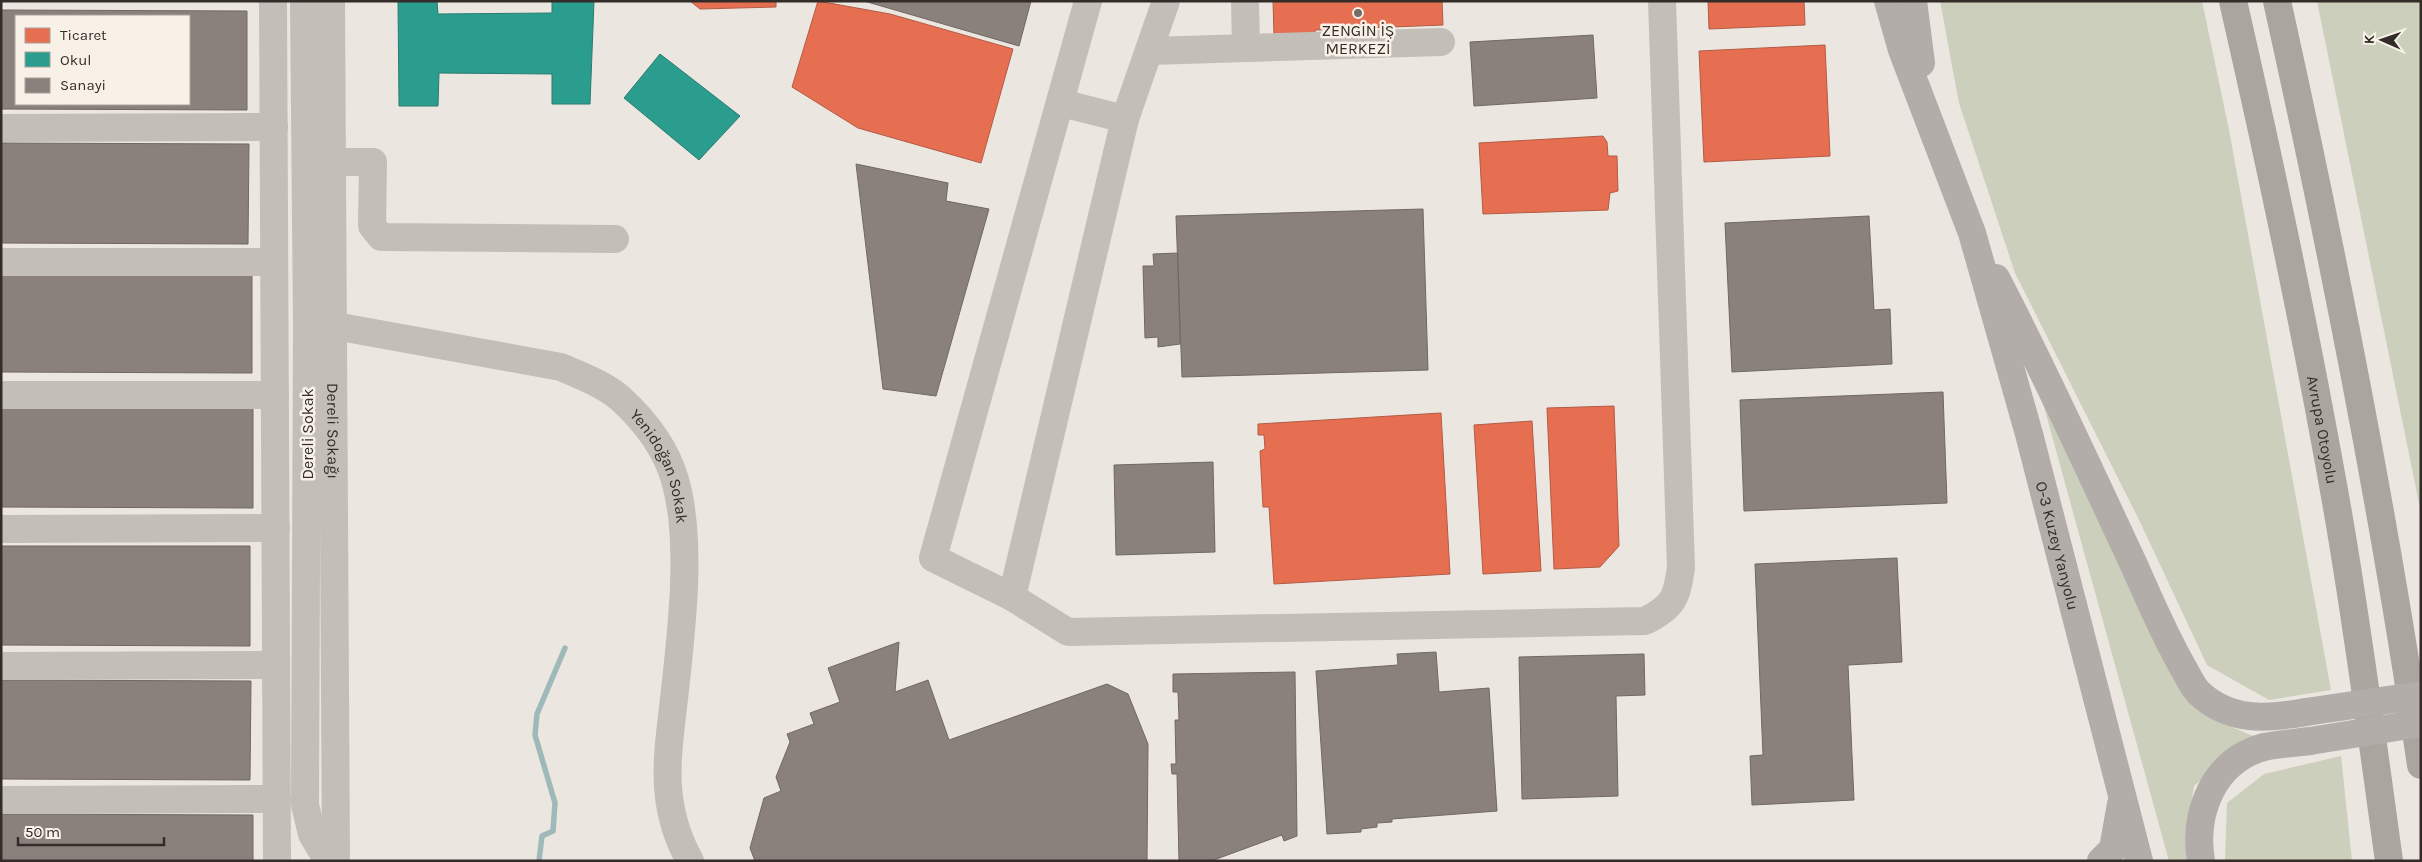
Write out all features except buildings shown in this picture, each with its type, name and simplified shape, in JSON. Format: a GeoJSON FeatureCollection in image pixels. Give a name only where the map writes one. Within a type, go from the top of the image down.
{"type":"FeatureCollection","features":[{"type":"Feature","properties":{"kind":"highway","name":"Avrupa Otoyolu"},"geometry":{"type":"LineString","coordinates":[[2233,1],[2292,276],[2336,503],[2358,635],[2389,861]]}},
{"type":"Feature","properties":{"kind":"highway"},"geometry":{"type":"LineString","coordinates":[[2277,1],[2306,133],[2377,491],[2421,765]]}},
{"type":"Feature","properties":{"kind":"main road"},"geometry":{"type":"LineString","coordinates":[[1888,1],[1902,50],[1972,233],[2030,343],[2154,610],[2177,657],[2198,692],[2221,710],[2248,718],[2284,716],[2421,694]]}},
{"type":"Feature","properties":{"kind":"main road"},"geometry":{"type":"LineString","coordinates":[[1913,1],[1918,49],[1938,143]]}},
{"type":"Feature","properties":{"kind":"main road","name":"O-3 Kuzey Yanyolu"},"geometry":{"type":"LineString","coordinates":[[1972,233],[2029,434],[2139,861]]}},
{"type":"Feature","properties":{"kind":"main road"},"geometry":{"type":"LineString","coordinates":[[2201,861],[2198,846],[2200,818],[2207,795],[2238,758],[2264,747],[2421,723]]}},
{"type":"Feature","properties":{"kind":"main road"},"geometry":{"type":"LineString","coordinates":[[2100,861],[2113,849],[2122,795]]}},
{"type":"Feature","properties":{"kind":"street"},"geometry":{"type":"LineString","coordinates":[[273,1],[277,861]]}},
{"type":"Feature","properties":{"kind":"street","name":"Dereli Sokak"},"geometry":{"type":"LineString","coordinates":[[304,1],[307,326],[305,806],[312,834],[328,861]]}},
{"type":"Feature","properties":{"kind":"street","name":"Dereli Sokağı"},"geometry":{"type":"LineString","coordinates":[[331,1],[335,326],[336,861]]}},
{"type":"Feature","properties":{"kind":"street"},"geometry":{"type":"LineString","coordinates":[[1088,1],[933,558],[1012,597],[1068,632],[1645,622],[1666,611],[1678,593],[1681,567],[1662,1]]}},
{"type":"Feature","properties":{"kind":"street"},"geometry":{"type":"LineString","coordinates":[[1012,597],[1125,119],[1166,1]]}},
{"type":"Feature","properties":{"kind":"street"},"geometry":{"type":"LineString","coordinates":[[1245,1],[1246,48]]}},
{"type":"Feature","properties":{"kind":"street"},"geometry":{"type":"LineString","coordinates":[[1150,51],[1441,42]]}},
{"type":"Feature","properties":{"kind":"street"},"geometry":{"type":"LineString","coordinates":[[1061,103],[1125,119]]}},
{"type":"Feature","properties":{"kind":"street"},"geometry":{"type":"LineString","coordinates":[[1,128],[274,127]]}},
{"type":"Feature","properties":{"kind":"street"},"geometry":{"type":"LineString","coordinates":[[333,162],[374,162],[372,226],[377,235],[385,238],[615,239]]}},
{"type":"Feature","properties":{"kind":"street"},"geometry":{"type":"LineString","coordinates":[[1,262],[274,262]]}},
{"type":"Feature","properties":{"kind":"street","name":"Yenidoğan Sokak"},"geometry":{"type":"LineString","coordinates":[[307,326],[335,326],[561,367],[593,381],[620,398],[640,419],[662,448],[675,481],[682,522],[684,563],[682,631],[667,788],[673,825],[690,861]]}},
{"type":"Feature","properties":{"kind":"street"},"geometry":{"type":"LineString","coordinates":[[1,395],[275,395]]}},
{"type":"Feature","properties":{"kind":"street"},"geometry":{"type":"LineString","coordinates":[[1,529],[276,528]]}},
{"type":"Feature","properties":{"kind":"street"},"geometry":{"type":"LineString","coordinates":[[1,666],[276,665]]}},
{"type":"Feature","properties":{"kind":"street"},"geometry":{"type":"LineString","coordinates":[[1,800],[277,799]]}},
{"type":"Feature","properties":{"kind":"green space"},"geometry":{"type":"Polygon","coordinates":[[[1940,1],[2202,1],[2229,130],[2331,690],[2269,700],[2207,665],[2141,524],[2015,273],[1959,103],[1940,1]]]}},
{"type":"Feature","properties":{"kind":"green space"},"geometry":{"type":"Polygon","coordinates":[[[2317,1],[2421,1],[2421,513],[2317,1]]]}},
{"type":"Feature","properties":{"kind":"green space"},"geometry":{"type":"Polygon","coordinates":[[[2035,374],[2211,718],[2253,736],[2194,786],[2186,831],[2189,861],[2169,861],[2035,374]]]}},
{"type":"Feature","properties":{"kind":"green space"},"geometry":{"type":"Polygon","coordinates":[[[2341,756],[2352,861],[2225,861],[2227,803],[2264,774],[2341,756]]]}},
{"type":"Feature","properties":{"kind":"waterway"},"geometry":{"type":"LineString","coordinates":[[539,861],[542,836],[553,831],[555,803],[535,735],[537,714],[565,648]]}},
{"type":"Feature","properties":{"kind":"place","name":"ZENGİN İŞ MERKEZİ"},"geometry":{"type":"Point","coordinates":[1358,13]}}]}
